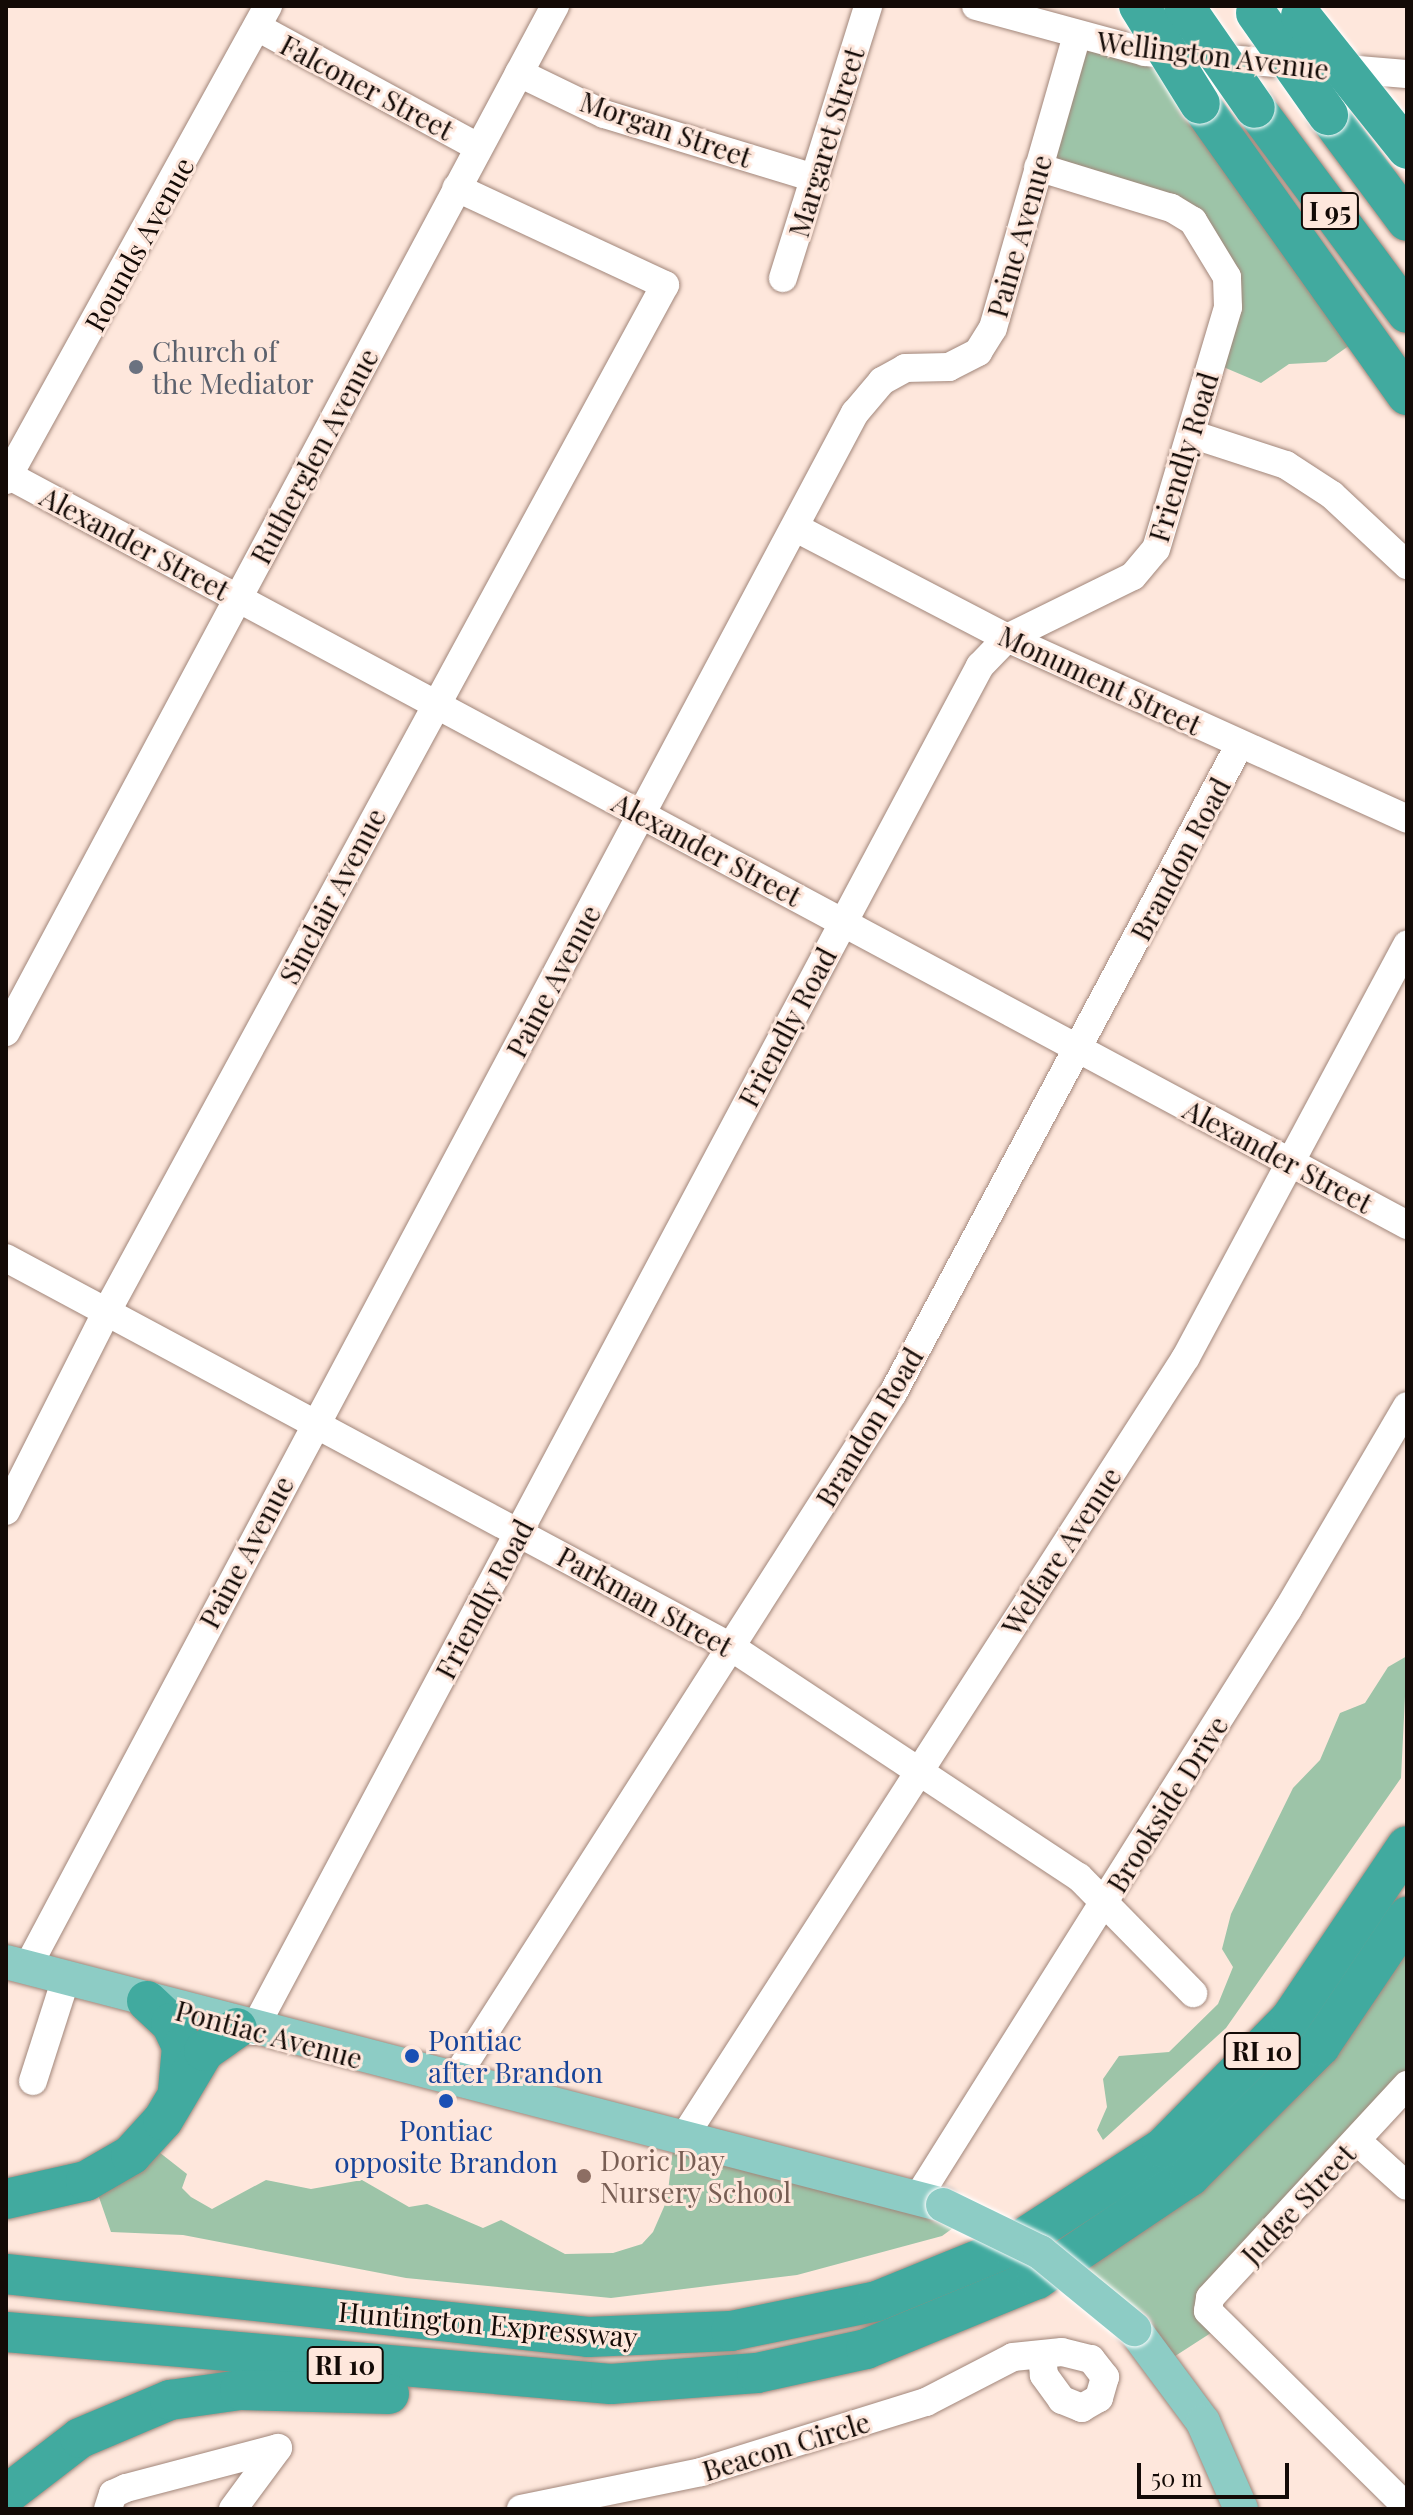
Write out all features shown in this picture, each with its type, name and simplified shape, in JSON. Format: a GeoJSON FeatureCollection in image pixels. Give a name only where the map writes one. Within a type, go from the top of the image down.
{"type":"FeatureCollection","features":[{"type":"Feature","properties":{"kind":"highway"},"geometry":{"type":"LineString","coordinates":[[1139,6],[1200,104],[1407,395]]}},
{"type":"Feature","properties":{"kind":"highway","name":"I 95"},"geometry":{"type":"LineString","coordinates":[[1184,6],[1255,108],[1407,313]]}},
{"type":"Feature","properties":{"kind":"highway"},"geometry":{"type":"LineString","coordinates":[[1276,10],[1407,149]]}},
{"type":"Feature","properties":{"kind":"highway","name":"I 95"},"geometry":{"type":"LineString","coordinates":[[1276,10],[1328,115],[1407,221]]}},
{"type":"Feature","properties":{"kind":"highway","name":"Huntington Expressway"},"geometry":{"type":"LineString","coordinates":[[6,2274],[600,2337],[743,2329],[877,2301],[1041,2231],[1172,2141],[1314,1989],[1407,1846]]}},
{"type":"Feature","properties":{"kind":"highway","name":"Huntington Expressway"},"geometry":{"type":"LineString","coordinates":[[6,2332],[501,2380],[685,2381],[796,2366],[903,2338],[1004,2297],[1100,2242],[1190,2176],[1264,2109],[1320,2046],[1407,1917]]}},
{"type":"Feature","properties":{"kind":"highway"},"geometry":{"type":"LineString","coordinates":[[147,2001],[171,2023],[182,2047],[173,2105]]}},
{"type":"Feature","properties":{"kind":"highway"},"geometry":{"type":"LineString","coordinates":[[6,2199],[110,2169],[144,2144],[173,2105],[204,2051],[245,2029]]}},
{"type":"Feature","properties":{"kind":"highway"},"geometry":{"type":"LineString","coordinates":[[6,2495],[101,2425],[193,2394],[539,2398],[685,2381]]}},
{"type":"Feature","properties":{"kind":"main road","name":"Pontiac Avenue"},"geometry":{"type":"LineString","coordinates":[[17,1965],[452,2083],[930,2201],[1040,2252],[1134,2329],[1203,2422],[1241,2509]]}},
{"type":"Feature","properties":{"kind":"street","name":"Rutherglen Avenue"},"geometry":{"type":"LineString","coordinates":[[6,1032],[555,6]]}},
{"type":"Feature","properties":{"kind":"street","name":"Margaret Street"},"geometry":{"type":"LineString","coordinates":[[783,278],[868,6]]}},
{"type":"Feature","properties":{"kind":"street","name":"Wellington Avenue"},"geometry":{"type":"LineString","coordinates":[[976,6],[1076,38],[1145,52],[1407,74]]}},
{"type":"Feature","properties":{"kind":"street","name":"Falconer Street"},"geometry":{"type":"LineString","coordinates":[[262,16],[478,147]]}},
{"type":"Feature","properties":{"kind":"street","name":"Rounds Avenue"},"geometry":{"type":"LineString","coordinates":[[7,476],[262,16]]}},
{"type":"Feature","properties":{"kind":"street","name":"Paine Avenue"},"geometry":{"type":"LineString","coordinates":[[17,1965],[314,1424],[798,529],[855,413],[882,381],[905,368],[949,367],[978,352],[993,328],[1076,38]]}},
{"type":"Feature","properties":{"kind":"street","name":"Morgan Street"},"geometry":{"type":"LineString","coordinates":[[519,73],[604,114],[815,178]]}},
{"type":"Feature","properties":{"kind":"street","name":"Friendly Road"},"geometry":{"type":"LineString","coordinates":[[245,2029],[519,1533],[980,666],[1007,638],[1144,568],[1191,434],[1228,307],[1215,252],[1193,221],[1171,208],[1038,167]]}},
{"type":"Feature","properties":{"kind":"street","name":"Sinclair Avenue"},"geometry":{"type":"LineString","coordinates":[[6,1511],[107,1311],[665,285],[457,188]]}},
{"type":"Feature","properties":{"kind":"street"},"geometry":{"type":"LineString","coordinates":[[1191,434],[1286,465],[1332,495],[1407,565]]}},
{"type":"Feature","properties":{"kind":"street","name":"Alexander Street"},"geometry":{"type":"LineString","coordinates":[[7,476],[1407,1225]]}},
{"type":"Feature","properties":{"kind":"street","name":"Monument Street"},"geometry":{"type":"LineString","coordinates":[[798,529],[1007,638],[1407,819]]}},
{"type":"Feature","properties":{"kind":"street","name":"Brandon Road"},"geometry":{"type":"LineString","coordinates":[[452,2083],[893,1393],[1080,1050],[1240,744]]}},
{"type":"Feature","properties":{"kind":"street","name":"Welfare Avenue"},"geometry":{"type":"LineString","coordinates":[[682,2140],[1186,1357],[1407,944]]}},
{"type":"Feature","properties":{"kind":"street","name":"Parkman Street"},"geometry":{"type":"LineString","coordinates":[[6,1258],[731,1647],[921,1770],[1108,1900],[1193,1993]]}},
{"type":"Feature","properties":{"kind":"street","name":"Brookside Drive"},"geometry":{"type":"LineString","coordinates":[[930,2201],[1407,1406]]}},
{"type":"Feature","properties":{"kind":"street"},"geometry":{"type":"LineString","coordinates":[[33,2081],[66,1978]]}},
{"type":"Feature","properties":{"kind":"street","name":"Judge Street"},"geometry":{"type":"LineString","coordinates":[[1407,2085],[1210,2298],[1219,2329],[1407,2507]]}},
{"type":"Feature","properties":{"kind":"street"},"geometry":{"type":"LineString","coordinates":[[1357,2141],[1407,2186]]}},
{"type":"Feature","properties":{"kind":"street","name":"Beacon Circle"},"geometry":{"type":"LineString","coordinates":[[521,2509],[653,2497],[926,2402],[995,2363],[1042,2356]]}},
{"type":"Feature","properties":{"kind":"street"},"geometry":{"type":"LineString","coordinates":[[108,2509],[113,2494],[126,2488],[278,2448],[233,2509]]}},
{"type":"Feature","properties":{"kind":"green space"},"geometry":{"type":"Polygon","coordinates":[[[1089,39],[1145,47],[1350,345],[1326,362],[1289,364],[1261,383],[1221,366],[1211,238],[1051,169],[1089,39]]]}},
{"type":"Feature","properties":{"kind":"green space"},"geometry":{"type":"Polygon","coordinates":[[[1407,1656],[1401,1778],[1226,2028],[1103,2140],[1097,2130],[1107,2107],[1103,2079],[1119,2056],[1169,2052],[1218,2004],[1233,1967],[1222,1949],[1231,1914],[1293,1788],[1320,1760],[1340,1713],[1365,1703],[1388,1667],[1407,1656]]]}},
{"type":"Feature","properties":{"kind":"green space"},"geometry":{"type":"Polygon","coordinates":[[[1407,1947],[1407,2083],[1212,2303],[1217,2329],[1169,2360],[1082,2269],[1195,2192],[1250,2144],[1301,2093],[1407,1947]]]}},
{"type":"Feature","properties":{"kind":"green space"},"geometry":{"type":"Polygon","coordinates":[[[674,2140],[971,2215],[942,2236],[797,2275],[611,2298],[406,2278],[183,2235],[111,2232],[93,2180],[150,2145],[187,2174],[182,2188],[212,2209],[266,2180],[311,2189],[362,2180],[409,2207],[427,2204],[483,2228],[501,2220],[565,2254],[613,2253],[642,2244],[653,2232],[667,2200],[674,2140]]]}},
{"type":"Feature","properties":{"kind":"place","name":"Church of the Mediator"},"geometry":{"type":"Point","coordinates":[136,367]}},
{"type":"Feature","properties":{"kind":"place","name":"Pontiac after Brandon"},"geometry":{"type":"Point","coordinates":[412,2056]}},
{"type":"Feature","properties":{"kind":"place","name":"Pontiac opposite Brandon"},"geometry":{"type":"Point","coordinates":[446,2101]}},
{"type":"Feature","properties":{"kind":"place","name":"Doric Day Nursery School"},"geometry":{"type":"Point","coordinates":[584,2176]}}]}
